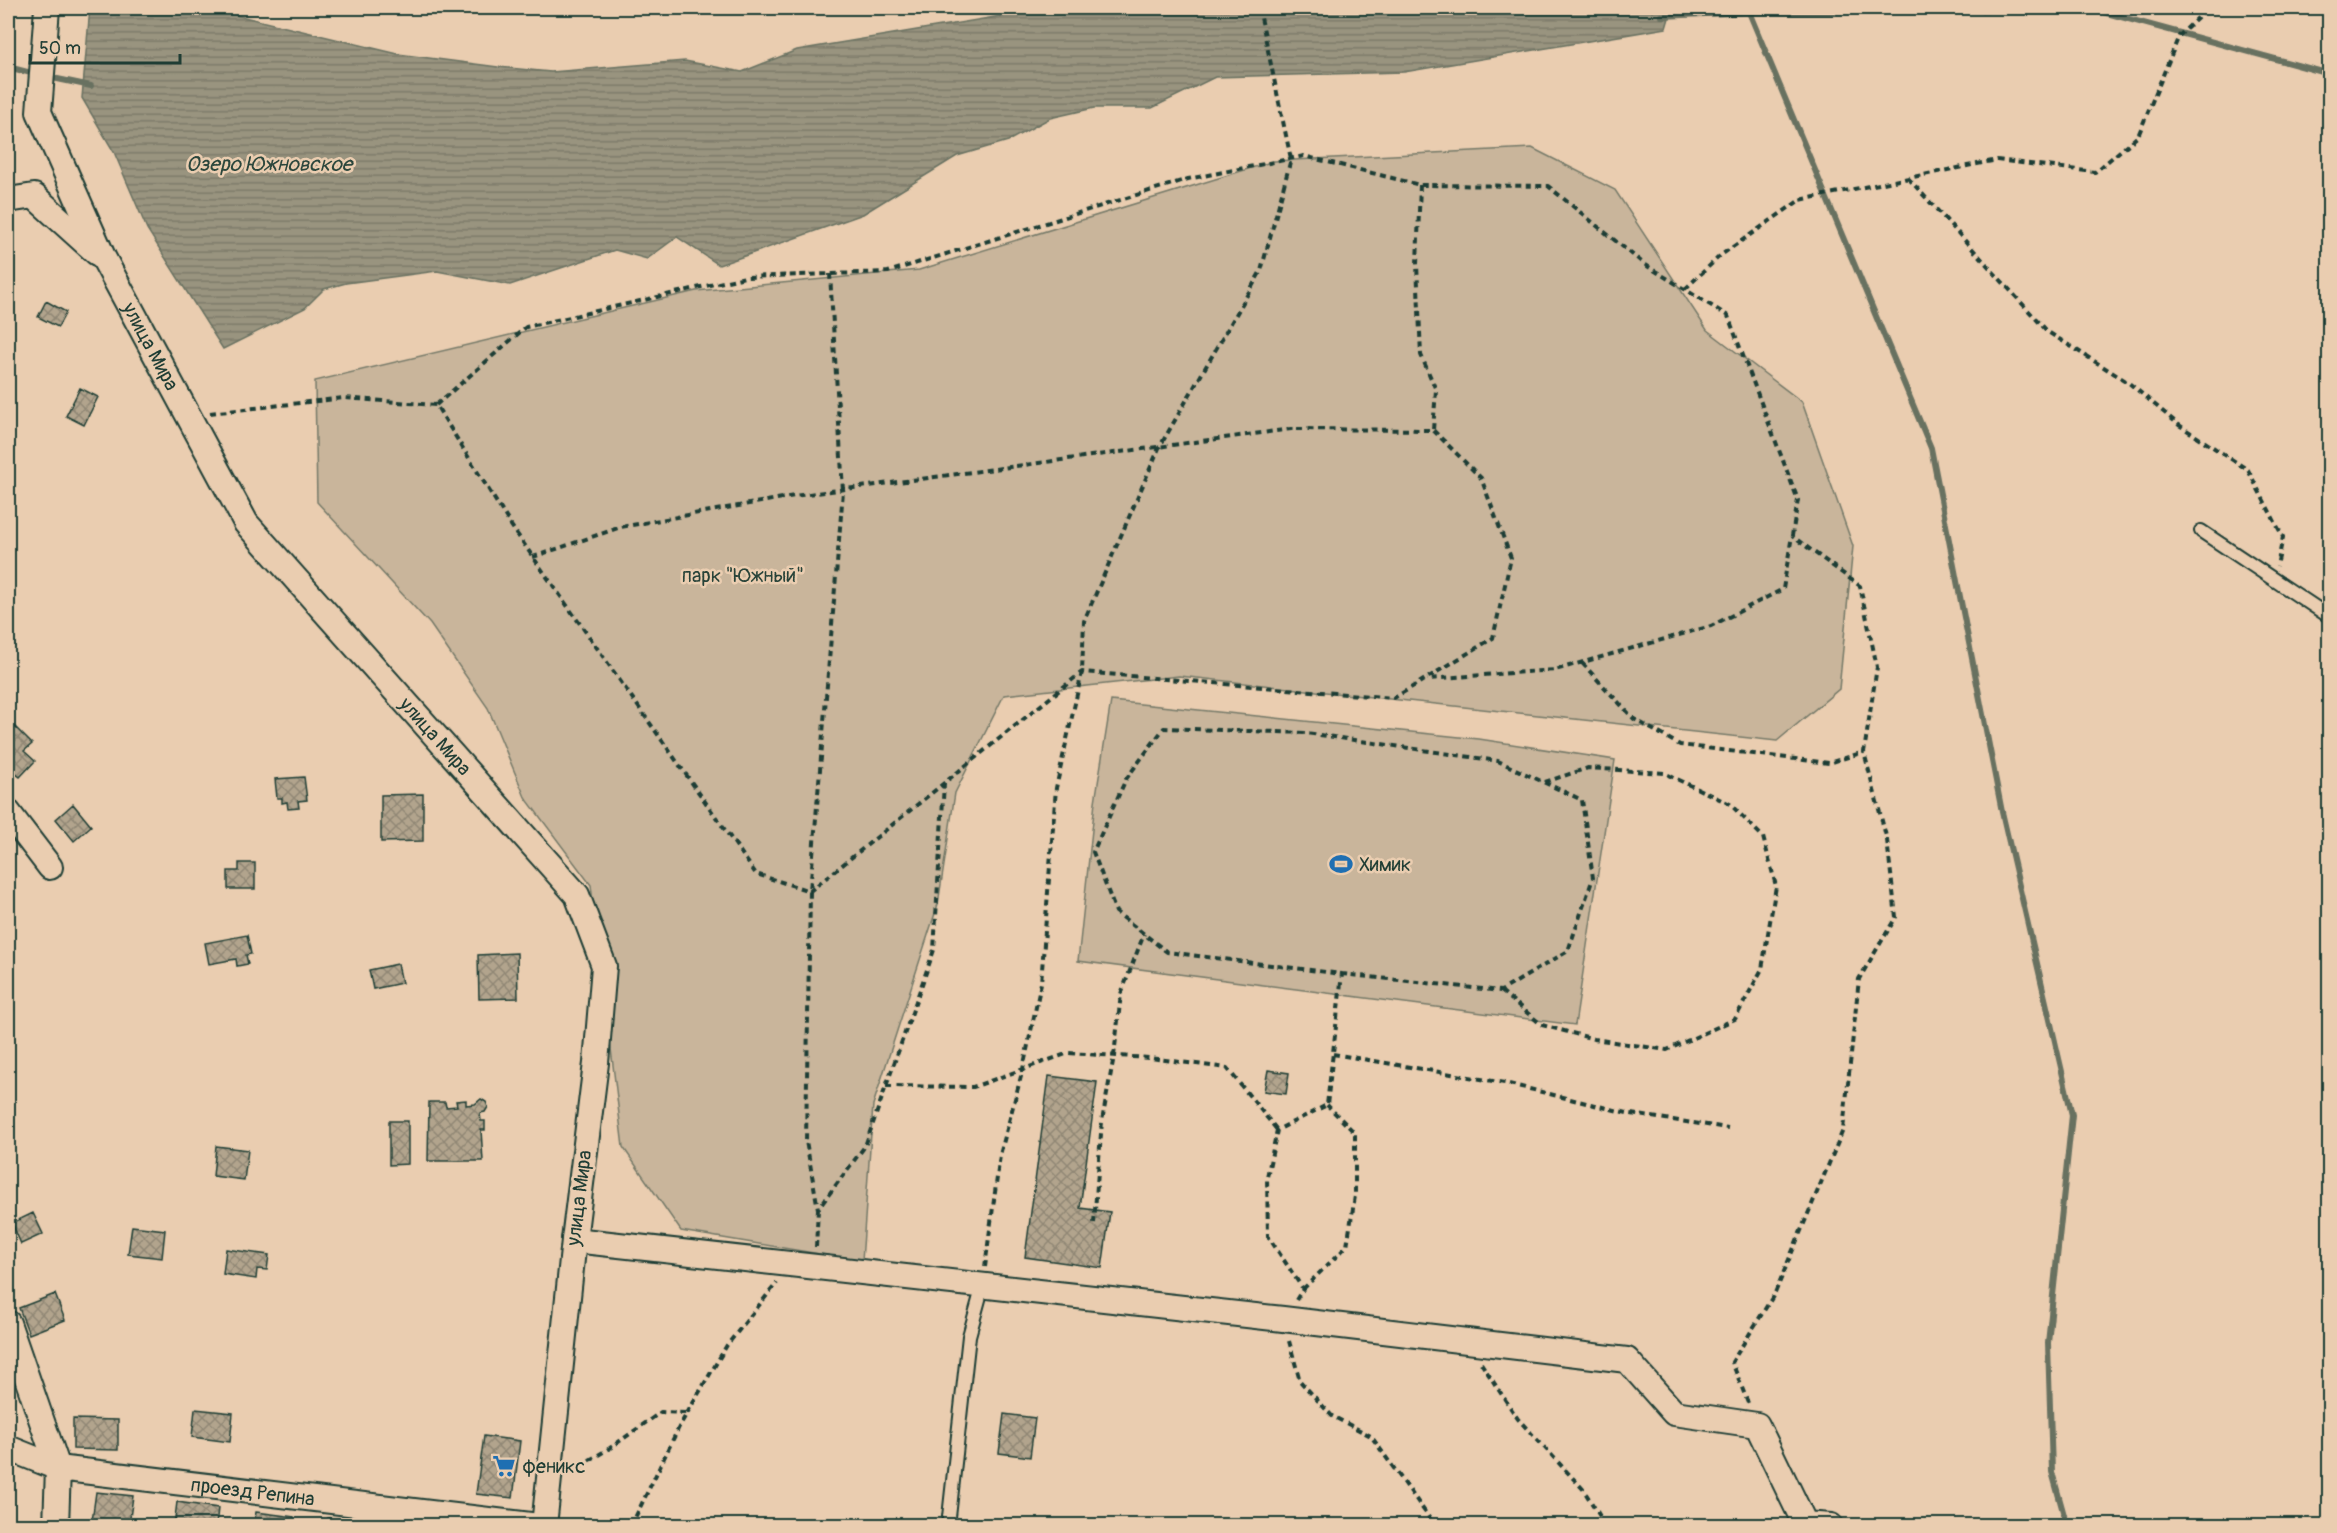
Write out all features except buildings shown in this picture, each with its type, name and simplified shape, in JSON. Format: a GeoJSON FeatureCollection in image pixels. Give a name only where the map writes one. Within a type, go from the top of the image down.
{"type":"FeatureCollection","features":[{"type":"Feature","properties":{"kind":"street","name":"улица Мира"},"geometry":{"type":"LineString","coordinates":[[47,8],[39,112],[104,259],[246,523],[577,895],[604,966],[597,1064],[574,1240],[544,1526]]}},
{"type":"Feature","properties":{"kind":"street"},"geometry":{"type":"LineString","coordinates":[[8,200],[34,196],[104,259]]}},
{"type":"Feature","properties":{"kind":"street"},"geometry":{"type":"LineString","coordinates":[[8,812],[50,867]]}},
{"type":"Feature","properties":{"kind":"street"},"geometry":{"type":"LineString","coordinates":[[574,1240],[1627,1360],[1674,1413],[1757,1425],[1805,1524],[1831,1526]]}},
{"type":"Feature","properties":{"kind":"street"},"geometry":{"type":"LineString","coordinates":[[8,1323],[58,1468],[56,1526]]}},
{"type":"Feature","properties":{"kind":"street","name":"проезд Репина"},"geometry":{"type":"LineString","coordinates":[[8,1448],[58,1468],[539,1526]]}},
{"type":"Feature","properties":{"kind":"lane"},"geometry":{"type":"LineString","coordinates":[[2201,531],[2330,617]]}},
{"type":"Feature","properties":{"kind":"lane"},"geometry":{"type":"LineString","coordinates":[[948,1526],[969,1336],[983,1285]]}},
{"type":"Feature","properties":{"kind":"path"},"geometry":{"type":"LineString","coordinates":[[983,1285],[1000,1155],[1023,1070],[1041,983],[1056,788],[1082,672],[1084,621],[1159,448],[1261,270],[1291,159],[1260,8]]}},
{"type":"Feature","properties":{"kind":"path"},"geometry":{"type":"LineString","coordinates":[[1685,289],[1721,255],[1800,200],[1997,160],[2095,172],[2138,136],[2179,36],[2208,8]]}},
{"type":"Feature","properties":{"kind":"path"},"geometry":{"type":"LineString","coordinates":[[188,416],[344,398],[436,405],[526,327],[745,278],[888,272],[1188,179],[1304,156],[1420,185],[1548,186],[1644,264],[1728,316],[1798,500],[1783,589],[1711,626],[1555,670],[1425,680]]}},
{"type":"Feature","properties":{"kind":"path"},"geometry":{"type":"LineString","coordinates":[[1908,178],[2048,332],[2128,383],[2179,425],[2248,470],[2283,537],[2273,581]]}},
{"type":"Feature","properties":{"kind":"path"},"geometry":{"type":"LineString","coordinates":[[1420,185],[1417,264],[1421,355],[1436,390],[1433,430]]}},
{"type":"Feature","properties":{"kind":"path"},"geometry":{"type":"LineString","coordinates":[[818,1209],[806,1141],[810,891],[843,490],[830,274]]}},
{"type":"Feature","properties":{"kind":"path"},"geometry":{"type":"LineString","coordinates":[[436,405],[510,524],[756,874],[810,891]]}},
{"type":"Feature","properties":{"kind":"path"},"geometry":{"type":"LineString","coordinates":[[533,557],[621,527],[794,496],[1291,429],[1433,430],[1481,478],[1510,558],[1493,638],[1425,680],[1395,698],[1082,672],[810,891]]}},
{"type":"Feature","properties":{"kind":"path"},"geometry":{"type":"LineString","coordinates":[[1757,1425],[1732,1362],[1775,1293],[1843,1130],[1859,979],[1896,917],[1887,840],[1864,752],[1877,667],[1860,586],[1792,536]]}},
{"type":"Feature","properties":{"kind":"path"},"geometry":{"type":"LineString","coordinates":[[1582,663],[1634,718],[1680,745],[1829,763],[1864,752]]}},
{"type":"Feature","properties":{"kind":"path"},"geometry":{"type":"LineString","coordinates":[[1501,991],[1568,951],[1593,878],[1582,800],[1498,761],[1306,733],[1164,728],[1126,779],[1093,852],[1116,912],[1167,952],[1501,991],[1542,1025],[1594,1039],[1667,1050],[1734,1019],[1762,969],[1776,886],[1763,837],[1730,804],[1664,773],[1588,768],[1544,782]]}},
{"type":"Feature","properties":{"kind":"path"},"geometry":{"type":"LineString","coordinates":[[632,1526],[687,1413],[727,1345],[804,1265],[818,1209],[865,1146],[934,950],[944,783]]}},
{"type":"Feature","properties":{"kind":"path"},"geometry":{"type":"LineString","coordinates":[[1094,1223],[1102,1121],[1114,1056],[1121,994],[1144,934]]}},
{"type":"Feature","properties":{"kind":"path"},"geometry":{"type":"LineString","coordinates":[[1327,1105],[1342,974]]}},
{"type":"Feature","properties":{"kind":"path"},"geometry":{"type":"LineString","coordinates":[[886,1086],[973,1087],[1069,1053],[1227,1068],[1277,1130]]}},
{"type":"Feature","properties":{"kind":"path"},"geometry":{"type":"LineString","coordinates":[[1333,1054],[1505,1083],[1631,1114],[1728,1128]]}},
{"type":"Feature","properties":{"kind":"path"},"geometry":{"type":"LineString","coordinates":[[1277,1130],[1327,1105]]}},
{"type":"Feature","properties":{"kind":"path"},"geometry":{"type":"LineString","coordinates":[[1327,1105],[1355,1133],[1355,1196],[1347,1246],[1303,1289],[1283,1319],[1300,1381],[1332,1416],[1371,1436],[1435,1526]]}},
{"type":"Feature","properties":{"kind":"path"},"geometry":{"type":"LineString","coordinates":[[1277,1130],[1266,1177],[1268,1236],[1303,1289]]}},
{"type":"Feature","properties":{"kind":"path"},"geometry":{"type":"LineString","coordinates":[[1465,1341],[1518,1419],[1583,1489],[1606,1526]]}},
{"type":"Feature","properties":{"kind":"path"},"geometry":{"type":"LineString","coordinates":[[550,1469],[573,1471],[661,1412],[687,1413]]}},
{"type":"Feature","properties":{"kind":"green space","name":"парк \"Южный\""},"geometry":{"type":"Polygon","coordinates":[[[1532,148],[1615,190],[1707,330],[1802,402],[1853,546],[1839,689],[1777,741],[1179,676],[1004,695],[955,793],[938,904],[873,1105],[862,1261],[681,1231],[623,1147],[591,885],[525,797],[488,708],[430,624],[317,502],[315,381],[696,291],[919,270],[1274,161],[1532,148]]]}},
{"type":"Feature","properties":{"kind":"green space"},"geometry":{"type":"Polygon","coordinates":[[[1111,701],[1479,739],[1615,760],[1575,1025],[1078,961],[1095,802],[1111,701]]]}},
{"type":"Feature","properties":{"kind":"water","name":"Озеро Южновское"},"geometry":{"type":"Polygon","coordinates":[[[90,8],[214,8],[398,54],[498,67],[551,72],[685,61],[742,72],[797,50],[1049,8],[1672,8],[1666,28],[1404,72],[1215,77],[1152,108],[1094,108],[1050,118],[1008,141],[957,156],[863,214],[719,265],[677,237],[647,259],[615,250],[510,285],[437,271],[346,283],[324,289],[305,308],[223,349],[147,229],[114,152],[82,98],[90,8]]]}},
{"type":"Feature","properties":{"kind":"waterway"},"geometry":{"type":"LineString","coordinates":[[1749,12],[2092,9],[2330,74]]}},
{"type":"Feature","properties":{"kind":"waterway"},"geometry":{"type":"LineString","coordinates":[[1662,16],[1749,12],[1931,448],[2002,812],[2072,1115],[2048,1343],[2052,1472],[2067,1526]]}},
{"type":"Feature","properties":{"kind":"waterway"},"geometry":{"type":"LineString","coordinates":[[8,67],[35,74]]}},
{"type":"Feature","properties":{"kind":"waterway"},"geometry":{"type":"LineString","coordinates":[[48,77],[91,86]]}},
{"type":"Feature","properties":{"kind":"place","name":"Химик"},"geometry":{"type":"Point","coordinates":[1341,864]}},
{"type":"Feature","properties":{"kind":"place","name":"феникс"},"geometry":{"type":"Point","coordinates":[504,1466]}}]}
